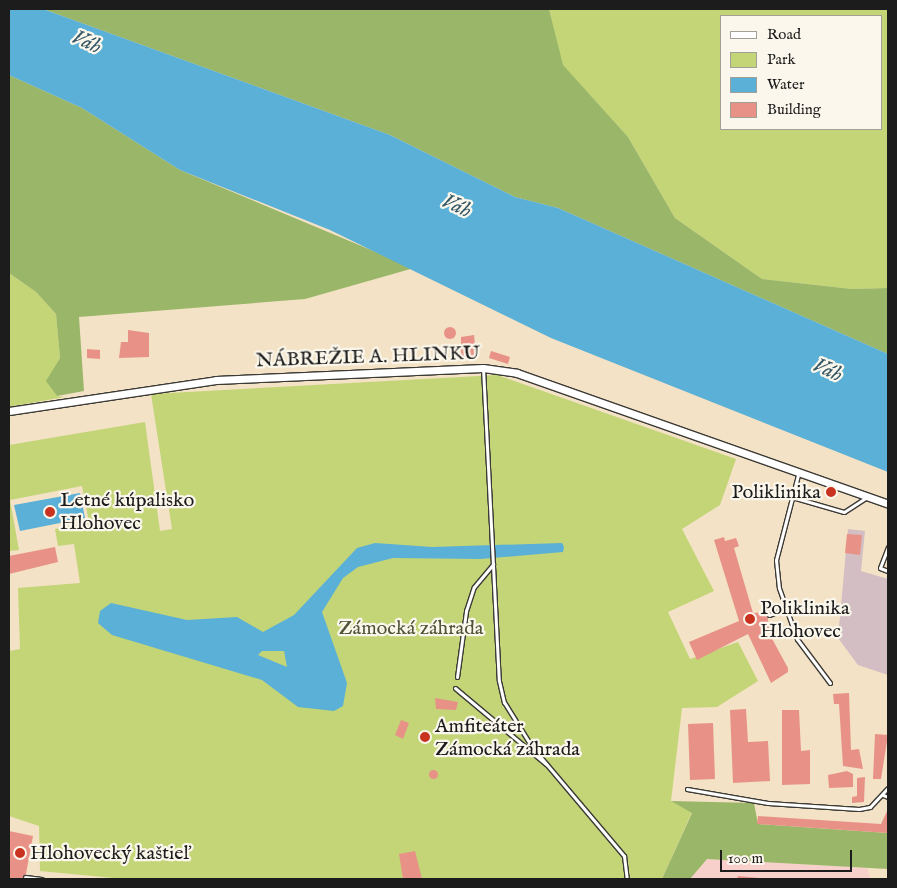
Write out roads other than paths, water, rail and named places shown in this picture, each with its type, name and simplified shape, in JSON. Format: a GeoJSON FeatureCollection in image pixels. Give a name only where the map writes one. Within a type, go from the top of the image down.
{"type":"FeatureCollection","features":[{"type":"Feature","properties":{"kind":"street","name":"NÁBREŽIE A. HLINKU"},"geometry":{"type":"LineString","coordinates":[[9,411],[216,380],[482,368],[517,373],[798,475],[888,504]]}},
{"type":"Feature","properties":{"kind":"lane"},"geometry":{"type":"LineString","coordinates":[[482,368],[499,681],[504,702],[548,765],[620,850],[627,879]]}},
{"type":"Feature","properties":{"kind":"lane"},"geometry":{"type":"LineString","coordinates":[[798,475],[776,560],[785,609],[797,639],[830,683]]}},
{"type":"Feature","properties":{"kind":"lane"},"geometry":{"type":"LineString","coordinates":[[792,497],[844,512],[867,497]]}},
{"type":"Feature","properties":{"kind":"lane"},"geometry":{"type":"LineString","coordinates":[[888,547],[880,568],[888,571]]}},
{"type":"Feature","properties":{"kind":"lane"},"geometry":{"type":"LineString","coordinates":[[457,677],[466,612],[474,587],[493,562]]}},
{"type":"Feature","properties":{"kind":"lane"},"geometry":{"type":"LineString","coordinates":[[769,615],[785,609]]}},
{"type":"Feature","properties":{"kind":"lane"},"geometry":{"type":"LineString","coordinates":[[456,688],[548,765]]}},
{"type":"Feature","properties":{"kind":"lane"},"geometry":{"type":"LineString","coordinates":[[687,789],[768,803],[859,809],[870,808],[888,788]]}},
{"type":"Feature","properties":{"kind":"lane"},"geometry":{"type":"LineString","coordinates":[[883,795],[888,797]]}},
{"type":"Feature","properties":{"kind":"lane"},"geometry":{"type":"LineString","coordinates":[[25,877],[42,879]]}},
{"type":"Feature","properties":{"kind":"water","name":"Váh"},"geometry":{"type":"Polygon","coordinates":[[[9,9],[43,9],[390,135],[515,197],[558,208],[888,354],[888,472],[551,338],[330,230],[180,170],[82,108],[9,75],[9,9]]]}},
{"type":"Feature","properties":{"kind":"water","name":"Letné kúpalisko Hlohovec"},"geometry":{"type":"Polygon","coordinates":[[[80,493],[85,518],[20,531],[14,505],[80,493]]]}},
{"type":"Feature","properties":{"kind":"water"},"geometry":{"type":"Polygon","coordinates":[[[375,543],[432,547],[562,543],[564,547],[563,552],[480,559],[393,558],[358,567],[343,578],[322,612],[347,683],[343,706],[334,711],[298,707],[262,680],[112,635],[98,623],[100,611],[111,603],[187,620],[237,617],[263,632],[294,615],[357,548],[375,543]],[[262,651],[258,655],[287,667],[284,651],[262,651]]]}},
{"type":"Feature","properties":{"kind":"place","name":"Poliklinika"},"geometry":{"type":"Point","coordinates":[831,492]}},
{"type":"Feature","properties":{"kind":"place","name":"Letné kúpalisko Hlohovec"},"geometry":{"type":"Point","coordinates":[50,512]}},
{"type":"Feature","properties":{"kind":"place","name":"Poliklinika Hlohovec"},"geometry":{"type":"Point","coordinates":[750,619]}},
{"type":"Feature","properties":{"kind":"place","name":"Amfiteáter Zámocká záhrada"},"geometry":{"type":"Point","coordinates":[425,737]}},
{"type":"Feature","properties":{"kind":"place","name":"Hlohovecký kaštieľ"},"geometry":{"type":"Point","coordinates":[20,853]}},
{"type":"Feature","properties":{"kind":"park label","name":"Zámocká záhrada"},"geometry":{"type":"Point","coordinates":[411,628]}}]}
